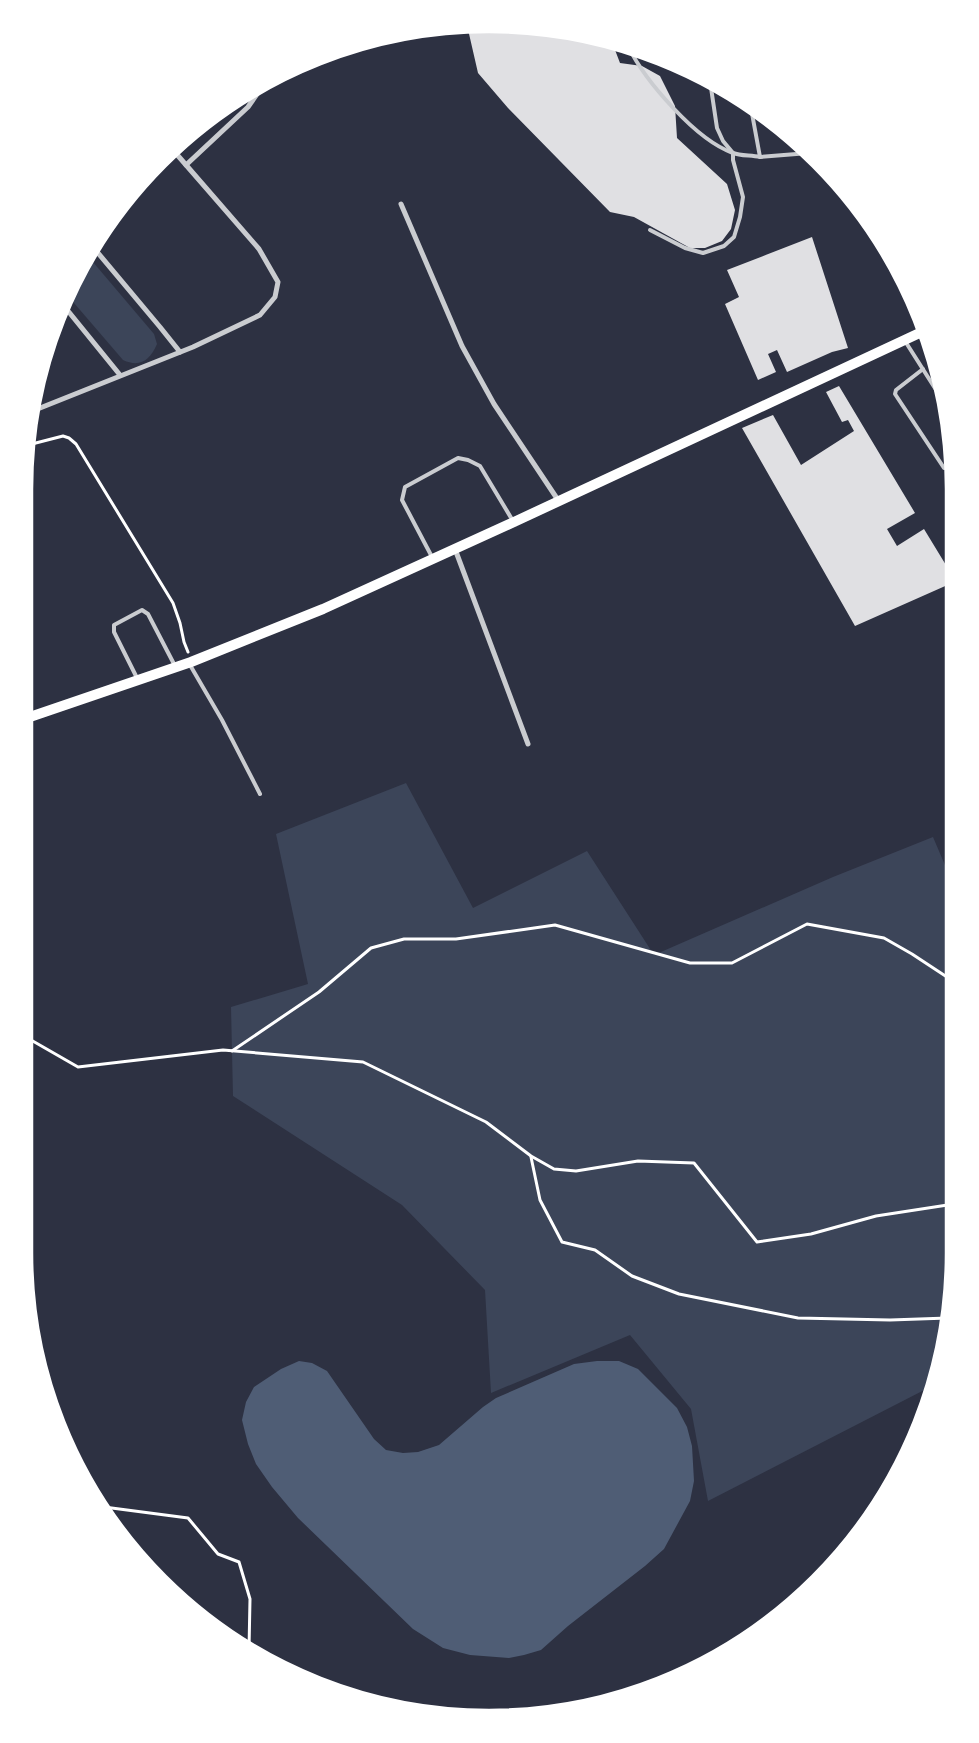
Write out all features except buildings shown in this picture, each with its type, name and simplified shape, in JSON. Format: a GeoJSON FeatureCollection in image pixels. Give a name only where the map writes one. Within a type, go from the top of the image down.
{"type":"FeatureCollection","features":[{"type":"Feature","properties":{"kind":"main road"},"geometry":{"type":"LineString","coordinates":[[32,715],[190,662],[323,609],[433,560],[558,500],[919,333]]}},
{"type":"Feature","properties":{"kind":"street"},"geometry":{"type":"LineString","coordinates":[[186,165],[248,107],[254,99]]}},
{"type":"Feature","properties":{"kind":"street"},"geometry":{"type":"LineString","coordinates":[[40,408],[180,352],[260,315],[275,297],[278,282],[259,249],[178,155]]}},
{"type":"Feature","properties":{"kind":"street"},"geometry":{"type":"LineString","coordinates":[[401,204],[462,346],[494,404],[558,500]]}},
{"type":"Feature","properties":{"kind":"street"},"geometry":{"type":"LineString","coordinates":[[99,254],[180,352]]}},
{"type":"Feature","properties":{"kind":"street"},"geometry":{"type":"LineString","coordinates":[[69,312],[120,375]]}},
{"type":"Feature","properties":{"kind":"street"},"geometry":{"type":"LineString","coordinates":[[455,549],[528,744]]}},
{"type":"Feature","properties":{"kind":"lane"},"geometry":{"type":"LineString","coordinates":[[635,57],[656,87],[705,138],[732,153],[760,157],[800,154]]}},
{"type":"Feature","properties":{"kind":"lane"},"geometry":{"type":"LineString","coordinates":[[650,230],[685,248],[703,252],[724,246],[734,237],[743,197],[732,160],[732,153],[723,142],[717,128],[711,90]]}},
{"type":"Feature","properties":{"kind":"lane"},"geometry":{"type":"LineString","coordinates":[[753,117],[760,157]]}},
{"type":"Feature","properties":{"kind":"lane"},"geometry":{"type":"LineString","coordinates":[[904,340],[935,389]]}},
{"type":"Feature","properties":{"kind":"lane"},"geometry":{"type":"LineString","coordinates":[[923,370],[896,390],[895,394],[944,468],[946,468]]}},
{"type":"Feature","properties":{"kind":"lane"},"geometry":{"type":"LineString","coordinates":[[433,560],[402,500],[406,487],[458,458],[468,460],[480,466],[514,522]]}},
{"type":"Feature","properties":{"kind":"lane"},"geometry":{"type":"LineString","coordinates":[[138,680],[114,632],[114,625],[142,610],[148,614],[176,667]]}},
{"type":"Feature","properties":{"kind":"lane"},"geometry":{"type":"LineString","coordinates":[[190,662],[260,794]]}},
{"type":"Feature","properties":{"kind":"path"},"geometry":{"type":"LineString","coordinates":[[35,443],[63,436],[76,444],[173,603],[190,662]]}},
{"type":"Feature","properties":{"kind":"path"},"geometry":{"type":"LineString","coordinates":[[232,1051],[319,992],[371,948],[404,939],[456,939],[555,925],[690,963],[732,963],[807,924],[884,938],[946,977]]}},
{"type":"Feature","properties":{"kind":"path"},"geometry":{"type":"LineString","coordinates":[[32,1041],[78,1067],[223,1050],[363,1062],[486,1122],[531,1156],[554,1169],[576,1171],[638,1161],[694,1163],[757,1242],[811,1234],[876,1216],[946,1205]]}},
{"type":"Feature","properties":{"kind":"path"},"geometry":{"type":"LineString","coordinates":[[531,1156],[540,1200],[562,1242],[595,1250],[632,1276],[679,1294],[798,1318],[890,1320],[942,1318]]}},
{"type":"Feature","properties":{"kind":"path"},"geometry":{"type":"LineString","coordinates":[[111,1508],[188,1518],[218,1554],[239,1562],[250,1599],[249,1641]]}},
{"type":"Feature","properties":{"kind":"shaded area"},"geometry":{"type":"Polygon","coordinates":[[[93,262],[154,334],[157,344],[148,358],[139,363],[123,360],[73,302],[93,262]]]}},
{"type":"Feature","properties":{"kind":"shaded area"},"geometry":{"type":"Polygon","coordinates":[[[406,783],[473,908],[587,851],[654,955],[833,877],[933,837],[946,868],[946,1283],[938,1343],[925,1389],[708,1501],[691,1409],[630,1335],[491,1393],[485,1290],[402,1205],[233,1096],[231,1007],[308,984],[276,834],[406,783]]]}},
{"type":"Feature","properties":{"kind":"shaded area"},"geometry":{"type":"Polygon","coordinates":[[[299,1361],[312,1363],[327,1371],[374,1439],[386,1450],[403,1453],[418,1452],[439,1445],[496,1398],[574,1364],[619,1361],[638,1369],[677,1408],[687,1427],[692,1446],[694,1481],[690,1501],[664,1549],[541,1650],[509,1658],[470,1655],[443,1648],[413,1629],[298,1518],[256,1464],[248,1444],[242,1420],[246,1402],[254,1387],[281,1369],[299,1361]]]}}]}
